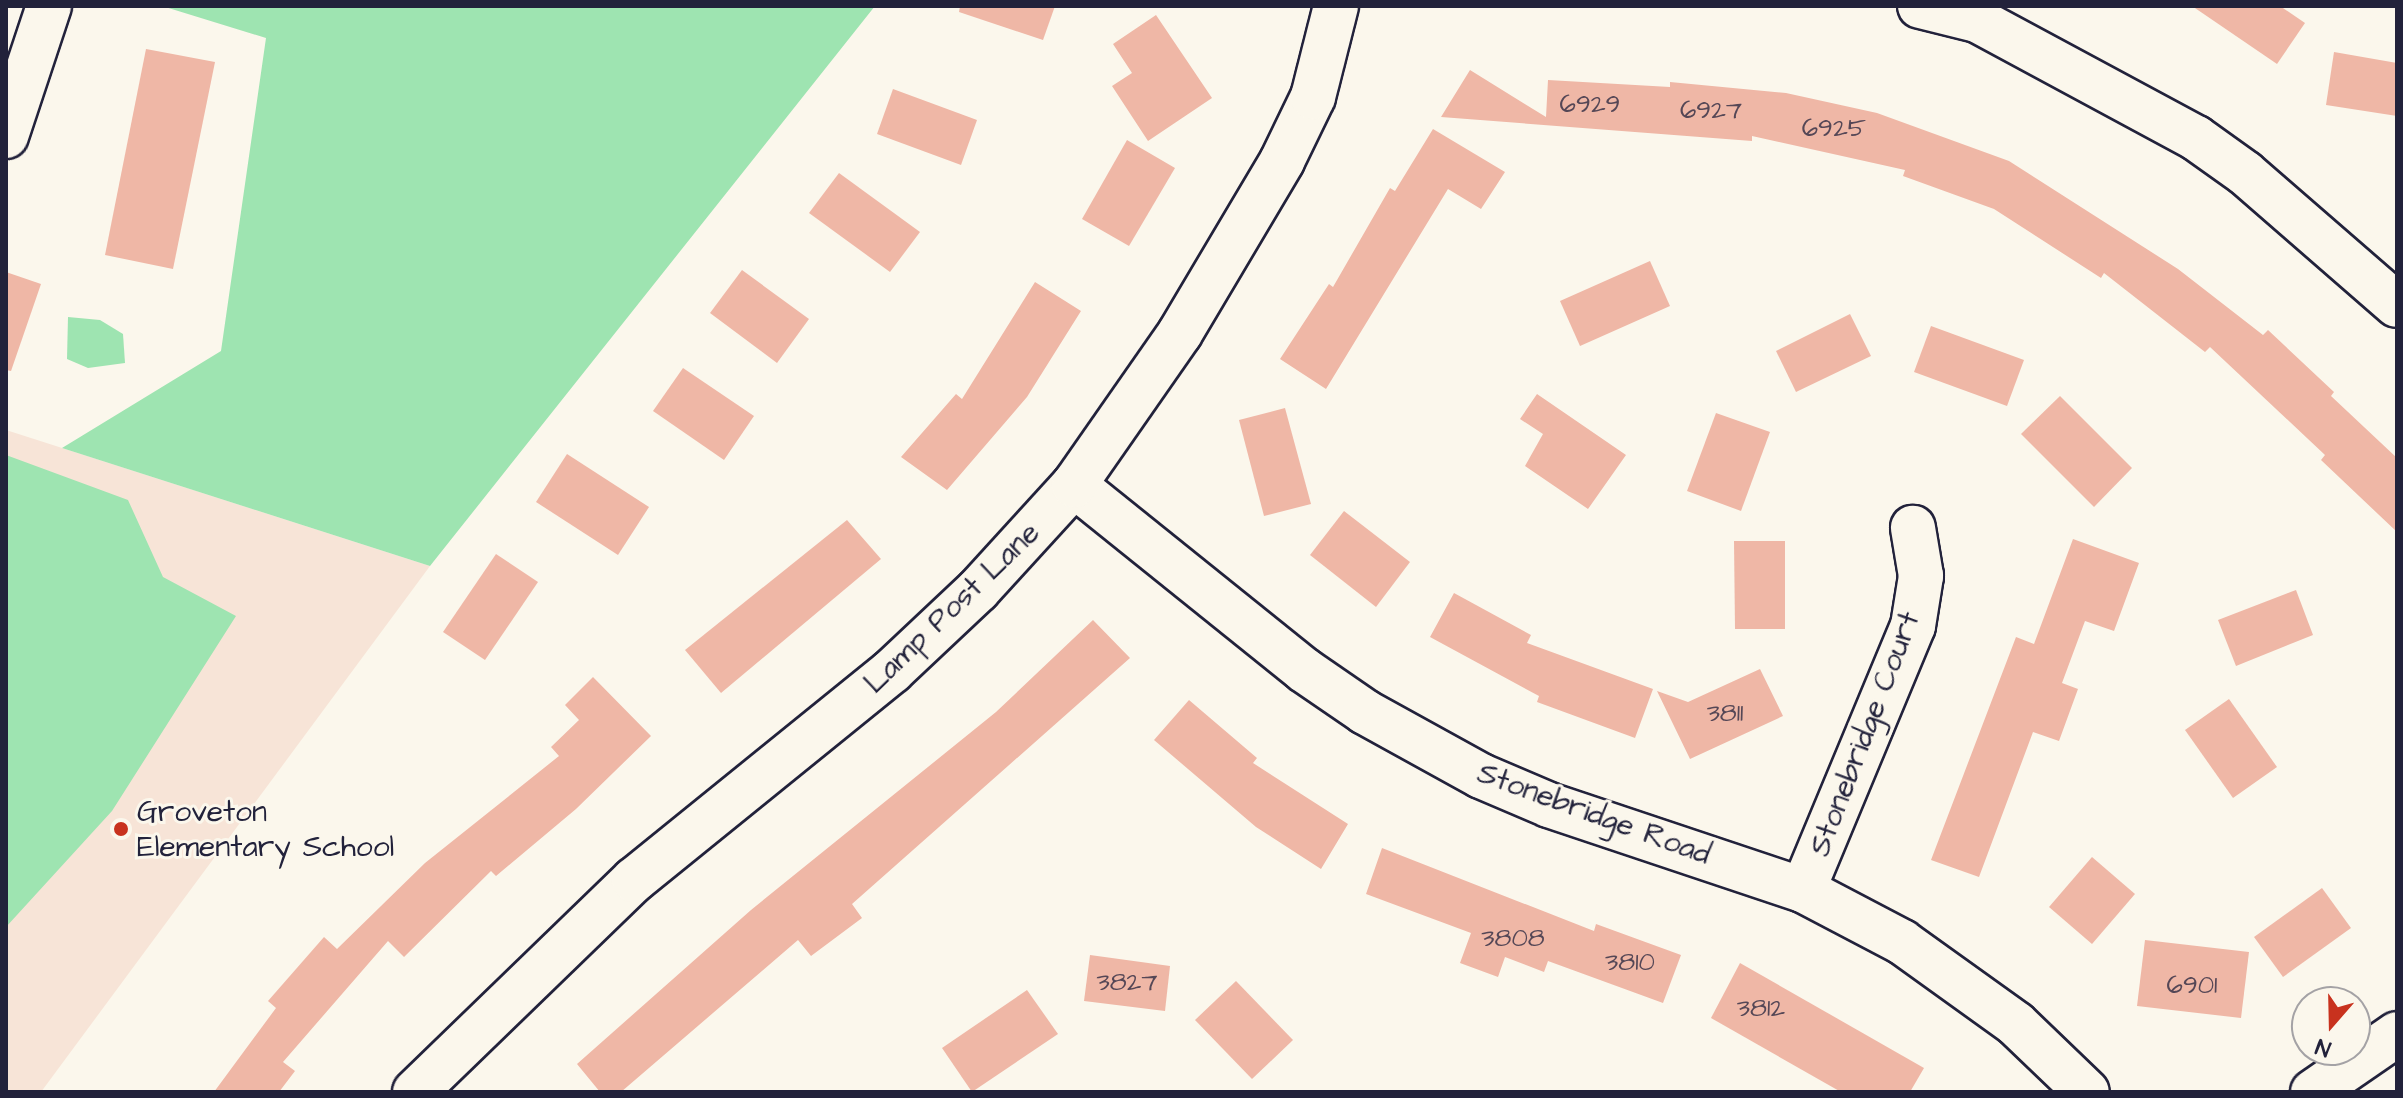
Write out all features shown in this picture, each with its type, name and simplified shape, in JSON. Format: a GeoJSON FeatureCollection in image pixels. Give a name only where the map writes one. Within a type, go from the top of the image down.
{"type":"FeatureCollection","features":[{"type":"Feature","properties":{"kind":"street"},"geometry":{"type":"LineString","coordinates":[[6,136],[49,6]]}},
{"type":"Feature","properties":{"kind":"street","name":"Lamp Post Lane"},"geometry":{"type":"LineString","coordinates":[[415,1092],[634,880],[892,671],[978,590],[1074,485],[1180,333],[1282,161],[1313,97],[1336,6]]}},
{"type":"Feature","properties":{"kind":"street"},"geometry":{"type":"LineString","coordinates":[[1920,6],[1979,13],[2196,138],[2245,173],[2394,295]]}},
{"type":"Feature","properties":{"kind":"street","name":"Stonebridge Road"},"geometry":{"type":"LineString","coordinates":[[1074,485],[1304,670],[1428,749],[1549,805],[1803,890],[1936,962],[2016,1024],[2087,1092]]}},
{"type":"Feature","properties":{"kind":"street","name":"Stonebridge Court"},"geometry":{"type":"LineString","coordinates":[[1803,890],[1913,626],[1921,576],[1913,528]]}},
{"type":"Feature","properties":{"kind":"street"},"geometry":{"type":"LineString","coordinates":[[2313,1092],[2397,1034]]}},
{"type":"Feature","properties":{"kind":"shaded area","name":"Groveton Elementary School"},"geometry":{"type":"Polygon","coordinates":[[[6,430],[430,566],[41,1092],[6,1092],[6,430]]]}},
{"type":"Feature","properties":{"kind":"green space"},"geometry":{"type":"Polygon","coordinates":[[[162,6],[875,6],[430,566],[62,448],[221,351],[266,38],[162,6]]]}},
{"type":"Feature","properties":{"kind":"green space"},"geometry":{"type":"Polygon","coordinates":[[[68,317],[100,320],[123,334],[125,363],[88,368],[67,359],[68,317]]]}},
{"type":"Feature","properties":{"kind":"green space"},"geometry":{"type":"Polygon","coordinates":[[[6,455],[128,500],[163,577],[236,616],[112,811],[6,927],[6,455]]]}},
{"type":"Feature","properties":{"kind":"building"},"geometry":{"type":"Polygon","coordinates":[[[960,6],[1055,6],[1043,40],[959,12],[960,6]]]}},
{"type":"Feature","properties":{"kind":"building"},"geometry":{"type":"Polygon","coordinates":[[[2192,6],[2280,6],[2305,23],[2277,64],[2192,6]]]}},
{"type":"Feature","properties":{"kind":"building"},"geometry":{"type":"Polygon","coordinates":[[[1156,15],[1212,98],[1148,141],[1112,86],[1132,73],[1113,44],[1156,15]]]}},
{"type":"Feature","properties":{"kind":"building"},"geometry":{"type":"Polygon","coordinates":[[[146,49],[215,62],[173,269],[105,255],[146,49]]]}},
{"type":"Feature","properties":{"kind":"building"},"geometry":{"type":"Polygon","coordinates":[[[2334,52],[2397,63],[2397,116],[2326,105],[2334,52]]]}},
{"type":"Feature","properties":{"kind":"building"},"geometry":{"type":"Polygon","coordinates":[[[1470,70],[1546,117],[1548,80],[1670,87],[1670,82],[1786,93],[1877,113],[2009,161],[2178,269],[2263,335],[2268,330],[2334,392],[2331,396],[2397,458],[2397,532],[2321,460],[2325,455],[2210,347],[2205,352],[2104,273],[2101,278],[1994,209],[1903,176],[1905,170],[1752,136],[1752,141],[1441,117],[1470,70]]]}},
{"type":"Feature","properties":{"kind":"building"},"geometry":{"type":"Polygon","coordinates":[[[893,89],[977,120],[961,165],[877,134],[893,89]]]}},
{"type":"Feature","properties":{"kind":"building"},"geometry":{"type":"Polygon","coordinates":[[[1433,129],[1505,172],[1481,209],[1448,189],[1326,389],[1280,359],[1329,284],[1333,287],[1390,188],[1395,191],[1433,129]]]}},
{"type":"Feature","properties":{"kind":"building"},"geometry":{"type":"Polygon","coordinates":[[[1127,140],[1175,168],[1129,246],[1082,219],[1127,140]]]}},
{"type":"Feature","properties":{"kind":"building"},"geometry":{"type":"Polygon","coordinates":[[[839,173],[920,232],[890,272],[809,213],[839,173]]]}},
{"type":"Feature","properties":{"kind":"building"},"geometry":{"type":"Polygon","coordinates":[[[1650,261],[1670,306],[1580,346],[1560,301],[1650,261]]]}},
{"type":"Feature","properties":{"kind":"building"},"geometry":{"type":"Polygon","coordinates":[[[742,270],[809,319],[777,363],[710,313],[742,270]]]}},
{"type":"Feature","properties":{"kind":"building"},"geometry":{"type":"Polygon","coordinates":[[[6,272],[41,284],[11,371],[6,370],[6,272]]]}},
{"type":"Feature","properties":{"kind":"building"},"geometry":{"type":"Polygon","coordinates":[[[1035,282],[1081,311],[1027,397],[947,490],[901,457],[956,394],[962,399],[1035,282]]]}},
{"type":"Feature","properties":{"kind":"building"},"geometry":{"type":"Polygon","coordinates":[[[1850,314],[1871,356],[1796,392],[1776,351],[1850,314]]]}},
{"type":"Feature","properties":{"kind":"building"},"geometry":{"type":"Polygon","coordinates":[[[1931,326],[2024,360],[2007,406],[1914,372],[1931,326]]]}},
{"type":"Feature","properties":{"kind":"building"},"geometry":{"type":"Polygon","coordinates":[[[683,368],[754,416],[724,460],[653,411],[683,368]]]}},
{"type":"Feature","properties":{"kind":"building"},"geometry":{"type":"Polygon","coordinates":[[[1537,394],[1626,455],[1588,509],[1525,466],[1543,434],[1520,419],[1537,394]]]}},
{"type":"Feature","properties":{"kind":"building"},"geometry":{"type":"Polygon","coordinates":[[[2060,396],[2132,468],[2094,507],[2021,434],[2060,396]]]}},
{"type":"Feature","properties":{"kind":"building"},"geometry":{"type":"Polygon","coordinates":[[[1285,408],[1311,504],[1264,516],[1239,420],[1285,408]]]}},
{"type":"Feature","properties":{"kind":"building"},"geometry":{"type":"Polygon","coordinates":[[[1716,413],[1770,432],[1741,511],[1687,491],[1716,413]]]}},
{"type":"Feature","properties":{"kind":"building"},"geometry":{"type":"Polygon","coordinates":[[[567,454],[649,507],[618,555],[536,502],[567,454]]]}},
{"type":"Feature","properties":{"kind":"building"},"geometry":{"type":"Polygon","coordinates":[[[1344,511],[1410,562],[1376,607],[1310,555],[1344,511]]]}},
{"type":"Feature","properties":{"kind":"building"},"geometry":{"type":"Polygon","coordinates":[[[847,520],[881,559],[721,693],[685,650],[847,520]]]}},
{"type":"Feature","properties":{"kind":"building"},"geometry":{"type":"Polygon","coordinates":[[[2073,539],[2139,563],[2114,631],[2085,621],[2062,683],[2078,689],[2059,741],[2033,732],[1979,877],[1931,860],[2016,637],[2034,644],[2073,539]]]}},
{"type":"Feature","properties":{"kind":"building"},"geometry":{"type":"Polygon","coordinates":[[[1734,541],[1785,541],[1785,629],[1735,629],[1734,541]]]}},
{"type":"Feature","properties":{"kind":"building"},"geometry":{"type":"Polygon","coordinates":[[[496,554],[538,582],[485,660],[443,632],[496,554]]]}},
{"type":"Feature","properties":{"kind":"building"},"geometry":{"type":"Polygon","coordinates":[[[2296,590],[2313,635],[2236,666],[2218,620],[2296,590]]]}},
{"type":"Feature","properties":{"kind":"building"},"geometry":{"type":"Polygon","coordinates":[[[1454,593],[1531,635],[1527,643],[1653,689],[1635,738],[1537,702],[1539,696],[1430,637],[1454,593]]]}},
{"type":"Feature","properties":{"kind":"building"},"geometry":{"type":"Polygon","coordinates":[[[1093,620],[1130,658],[852,904],[862,918],[811,956],[798,940],[621,1092],[600,1092],[577,1064],[751,910],[996,712],[1093,620]]]}},
{"type":"Feature","properties":{"kind":"building"},"geometry":{"type":"Polygon","coordinates":[[[1760,669],[1783,716],[1690,759],[1657,691],[1688,702],[1760,669]]]}},
{"type":"Feature","properties":{"kind":"building"},"geometry":{"type":"Polygon","coordinates":[[[593,677],[651,736],[576,809],[496,876],[491,871],[404,957],[388,941],[283,1062],[295,1071],[279,1092],[214,1092],[276,1008],[268,1001],[324,937],[337,949],[425,863],[559,756],[551,747],[579,720],[565,705],[593,677]]]}},
{"type":"Feature","properties":{"kind":"building"},"geometry":{"type":"Polygon","coordinates":[[[2229,699],[2277,767],[2233,798],[2185,730],[2229,699]]]}},
{"type":"Feature","properties":{"kind":"building"},"geometry":{"type":"Polygon","coordinates":[[[1189,700],[1257,758],[1253,763],[1348,824],[1321,869],[1256,827],[1154,740],[1189,700]]]}},
{"type":"Feature","properties":{"kind":"building"},"geometry":{"type":"Polygon","coordinates":[[[1382,848],[1594,931],[1596,924],[1681,955],[1663,1003],[1548,961],[1544,972],[1505,957],[1498,977],[1460,963],[1471,933],[1366,894],[1382,848]]]}},
{"type":"Feature","properties":{"kind":"building"},"geometry":{"type":"Polygon","coordinates":[[[2092,857],[2135,894],[2092,944],[2049,907],[2092,857]]]}},
{"type":"Feature","properties":{"kind":"building"},"geometry":{"type":"Polygon","coordinates":[[[2322,888],[2351,928],[2283,977],[2254,937],[2322,888]]]}},
{"type":"Feature","properties":{"kind":"building"},"geometry":{"type":"Polygon","coordinates":[[[2145,940],[2249,952],[2241,1018],[2137,1006],[2145,940]]]}},
{"type":"Feature","properties":{"kind":"building"},"geometry":{"type":"Polygon","coordinates":[[[1090,955],[1170,966],[1165,1011],[1084,1001],[1090,955]]]}},
{"type":"Feature","properties":{"kind":"building"},"geometry":{"type":"Polygon","coordinates":[[[1740,963],[1924,1068],[1910,1092],[1841,1092],[1711,1018],[1740,963]]]}},
{"type":"Feature","properties":{"kind":"building"},"geometry":{"type":"Polygon","coordinates":[[[1236,981],[1293,1040],[1252,1079],[1195,1020],[1236,981]]]}},
{"type":"Feature","properties":{"kind":"building"},"geometry":{"type":"Polygon","coordinates":[[[1027,990],[1058,1034],[972,1092],[942,1048],[1027,990]]]}},
{"type":"Feature","properties":{"kind":"place","name":"Groveton Elementary School"},"geometry":{"type":"Point","coordinates":[121,829]}}]}
